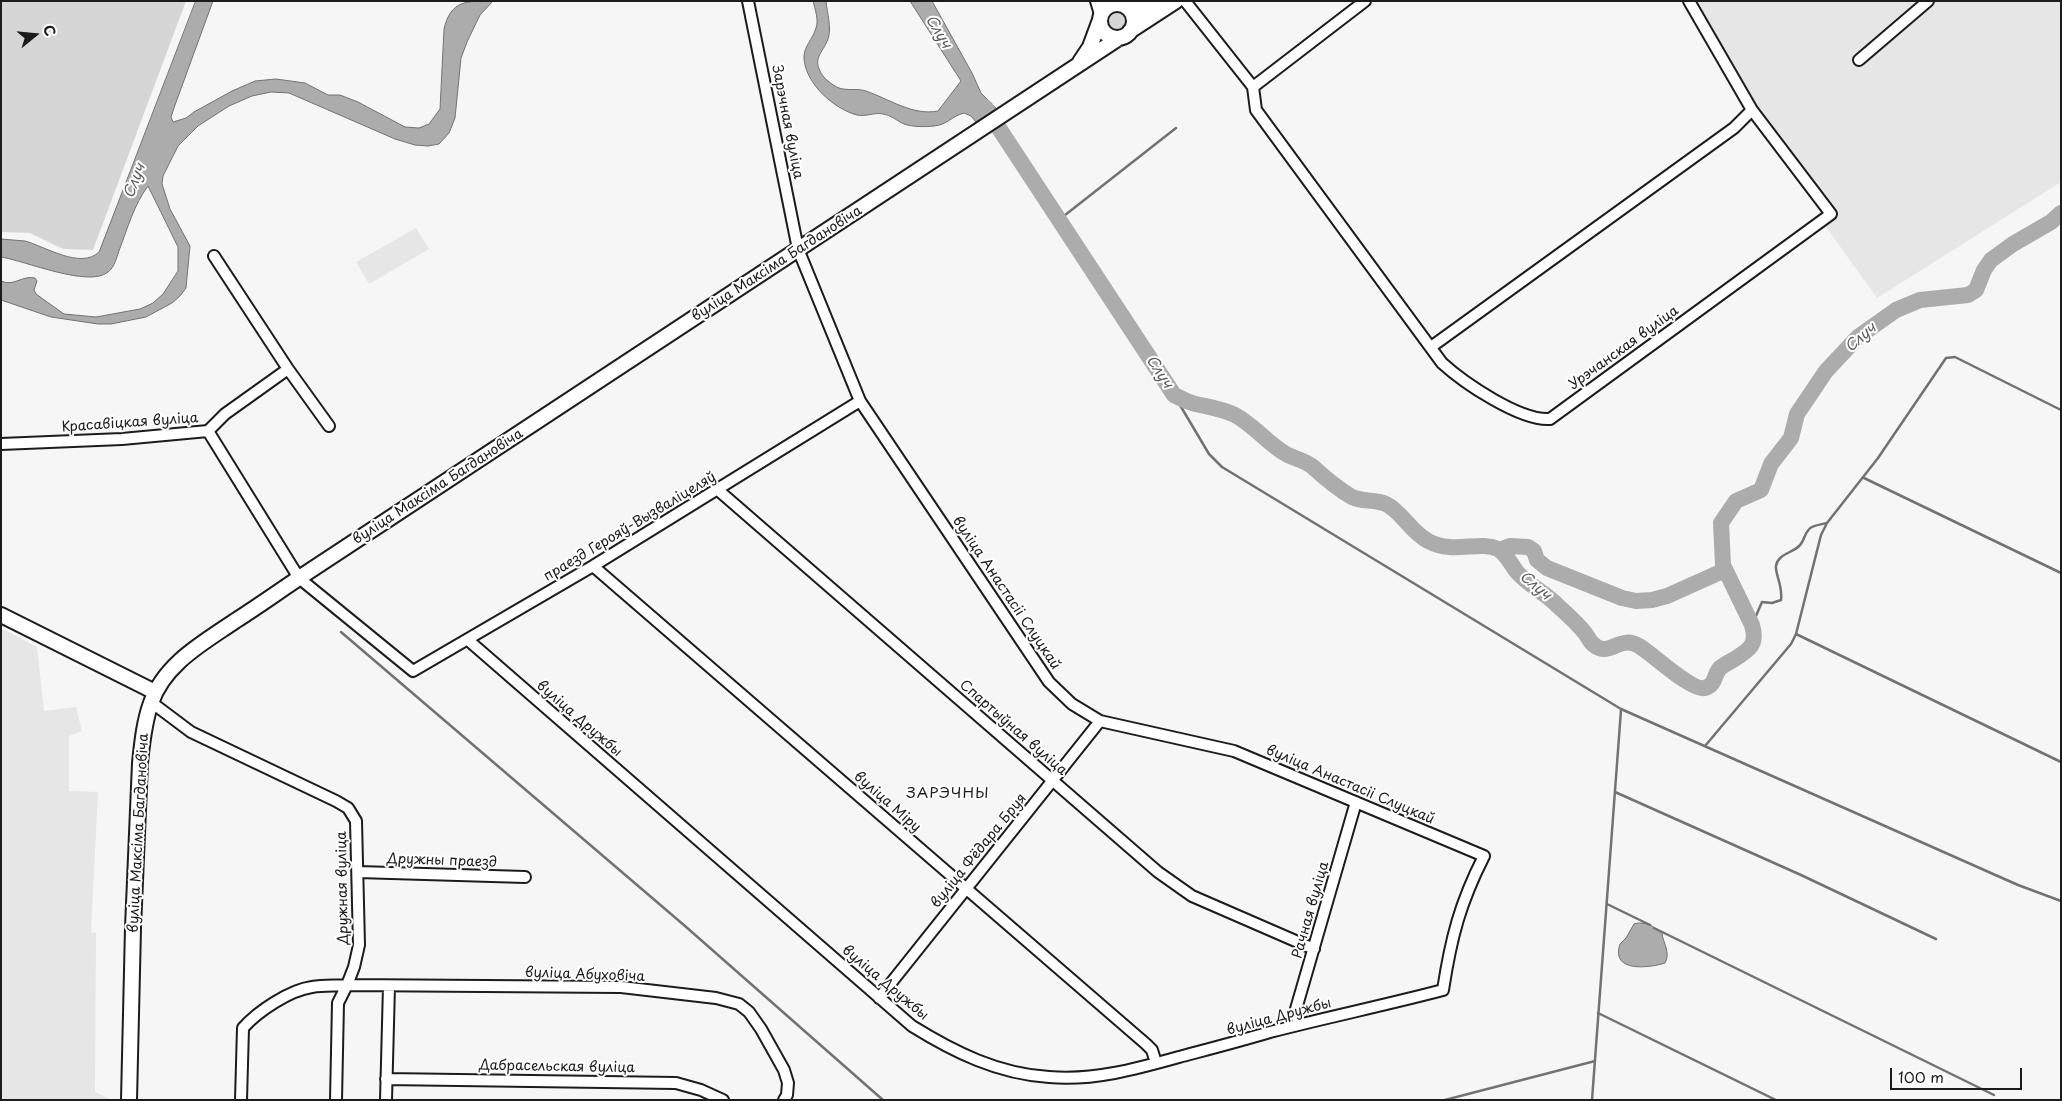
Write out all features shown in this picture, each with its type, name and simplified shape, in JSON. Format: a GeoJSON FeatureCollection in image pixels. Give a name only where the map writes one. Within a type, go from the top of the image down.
{"type":"FeatureCollection","features":[{"type":"Feature","properties":{"kind":"main road","name":"вуліца Максіма Багдановіча"},"geometry":{"type":"LineString","coordinates":[[129,1100],[133,928],[140,764],[143,737],[153,697],[172,669],[184,657],[299,578],[1033,95],[1178,2]]}},
{"type":"Feature","properties":{"kind":"main road"},"geometry":{"type":"LineString","coordinates":[[1119,4],[1134,19],[1125,35],[1112,38],[1105,34],[1101,27],[1099,12],[1106,8],[1119,4],[1158,8],[1178,2]]}},
{"type":"Feature","properties":{"kind":"main road","name":"вуліца Максіма Багдановіча"},"geometry":{"type":"LineString","coordinates":[[1075,69],[1090,47],[1099,12]]}},
{"type":"Feature","properties":{"kind":"main road"},"geometry":{"type":"LineString","coordinates":[[1,615],[153,697]]}},
{"type":"Feature","properties":{"kind":"street","name":"Зарэчная вуліца"},"geometry":{"type":"LineString","coordinates":[[748,1],[798,249],[860,401]]}},
{"type":"Feature","properties":{"kind":"street"},"geometry":{"type":"LineString","coordinates":[[1178,2],[1254,87],[1365,1]]}},
{"type":"Feature","properties":{"kind":"street"},"geometry":{"type":"LineString","coordinates":[[1431,347],[1734,128],[1752,110],[1690,1]]}},
{"type":"Feature","properties":{"kind":"street"},"geometry":{"type":"LineString","coordinates":[[1859,60],[1928,1]]}},
{"type":"Feature","properties":{"kind":"street","name":"Урэчанская вуліца"},"geometry":{"type":"LineString","coordinates":[[1254,87],[1256,110],[1442,363],[1457,377],[1522,414],[1531,418],[1550,419],[1831,214],[1752,110]]}},
{"type":"Feature","properties":{"kind":"street"},"geometry":{"type":"LineString","coordinates":[[214,256],[328,426]]}},
{"type":"Feature","properties":{"kind":"street"},"geometry":{"type":"LineString","coordinates":[[208,431],[225,414],[288,369]]}},
{"type":"Feature","properties":{"kind":"street","name":"праезд Герояў-Вызваліцеляў"},"geometry":{"type":"LineString","coordinates":[[413,671],[594,566],[860,401]]}},
{"type":"Feature","properties":{"kind":"street","name":"вуліца Анастасіі Слуцкай"},"geometry":{"type":"LineString","coordinates":[[860,401],[1049,682],[1072,704],[1100,721],[1234,751],[1484,856],[1456,921],[1443,990]]}},
{"type":"Feature","properties":{"kind":"street","name":"Красавіцкая вуліца"},"geometry":{"type":"LineString","coordinates":[[1,444],[122,439],[208,431],[299,578],[413,671]]}},
{"type":"Feature","properties":{"kind":"street","name":"Спартыўная вуліца"},"geometry":{"type":"LineString","coordinates":[[718,490],[1158,872],[1192,896],[1314,949]]}},
{"type":"Feature","properties":{"kind":"street","name":"вуліца Міру"},"geometry":{"type":"LineString","coordinates":[[594,566],[1152,1050],[1156,1064]]}},
{"type":"Feature","properties":{"kind":"street","name":"вуліца Дружбы"},"geometry":{"type":"LineString","coordinates":[[468,640],[912,1026],[943,1045],[981,1062],[1014,1072],[1049,1078],[1085,1078],[1156,1064],[1298,1025],[1443,990]]}},
{"type":"Feature","properties":{"kind":"street","name":"Дружная вуліца"},"geometry":{"type":"LineString","coordinates":[[153,697],[191,732],[336,801],[348,808],[356,821],[359,945],[354,967],[338,1003],[336,1100]]}},
{"type":"Feature","properties":{"kind":"street","name":"вуліца Фёдара Бруя"},"geometry":{"type":"LineString","coordinates":[[879,998],[1100,721]]}},
{"type":"Feature","properties":{"kind":"street","name":"Рачная вуліца"},"geometry":{"type":"LineString","coordinates":[[1298,1025],[1296,1009],[1356,802]]}},
{"type":"Feature","properties":{"kind":"street","name":"Дружны праезд"},"geometry":{"type":"LineString","coordinates":[[358,872],[525,877]]}},
{"type":"Feature","properties":{"kind":"street","name":"вуліца Абуховіча"},"geometry":{"type":"LineString","coordinates":[[241,1100],[243,1028],[252,1018],[292,993],[312,987],[347,986],[621,987],[716,998],[739,1004],[749,1012],[761,1029],[784,1070],[788,1083],[787,1095],[784,1100]]}},
{"type":"Feature","properties":{"kind":"street"},"geometry":{"type":"LineString","coordinates":[[386,1100],[390,986]]}},
{"type":"Feature","properties":{"kind":"street","name":"Дабрасельская вуліца"},"geometry":{"type":"LineString","coordinates":[[386,1079],[676,1083],[701,1090],[723,1100]]}},
{"type":"Feature","properties":{"kind":"shaded area"},"geometry":{"type":"Polygon","coordinates":[[[1,1],[186,1],[93,250],[63,249],[30,233],[1,232],[1,1]]]}},
{"type":"Feature","properties":{"kind":"shaded area"},"geometry":{"type":"Polygon","coordinates":[[[1693,1],[2061,1],[2061,182],[1877,298],[1824,224],[1835,217],[1750,101],[1693,1]]]}},
{"type":"Feature","properties":{"kind":"shaded area"},"geometry":{"type":"Polygon","coordinates":[[[1117,9],[1122,10],[1128,16],[1128,26],[1122,32],[1117,33],[1112,32],[1106,26],[1105,21],[1106,16],[1112,10],[1117,9]]]}},
{"type":"Feature","properties":{"kind":"shaded area"},"geometry":{"type":"Polygon","coordinates":[[[416,228],[429,249],[369,284],[356,262],[416,228]]]}},
{"type":"Feature","properties":{"kind":"shaded area"},"geometry":{"type":"Polygon","coordinates":[[[1,628],[37,647],[44,711],[76,707],[82,731],[69,736],[69,791],[98,792],[91,932],[96,933],[95,1092],[112,1100],[1,1100],[1,628]]]}},
{"type":"Feature","properties":{"kind":"water"},"geometry":{"type":"Polygon","coordinates":[[[196,1],[213,1],[171,117],[173,122],[186,118],[232,91],[255,81],[276,79],[305,83],[328,95],[340,95],[358,102],[405,127],[419,128],[429,124],[440,109],[444,29],[451,12],[455,7],[467,2],[493,1],[480,15],[467,42],[461,58],[455,118],[449,133],[439,144],[428,146],[415,145],[395,139],[289,93],[271,92],[252,96],[229,106],[198,126],[178,146],[163,176],[162,184],[170,209],[190,246],[186,288],[172,303],[146,317],[111,324],[98,324],[51,317],[1,300],[1,281],[10,283],[26,278],[35,278],[37,281],[34,290],[36,294],[64,314],[96,317],[140,309],[153,303],[163,294],[178,271],[178,247],[148,186],[135,208],[114,264],[108,272],[99,276],[72,275],[1,257],[1,239],[25,241],[73,258],[83,259],[99,252],[196,1]]]}},
{"type":"Feature","properties":{"kind":"water"},"geometry":{"type":"Polygon","coordinates":[[[813,1],[826,1],[829,25],[829,35],[818,58],[818,66],[825,78],[839,88],[866,91],[910,109],[929,112],[938,111],[961,81],[910,1],[932,1],[981,93],[997,109],[976,122],[971,116],[964,113],[939,125],[923,127],[904,124],[883,114],[857,115],[839,107],[816,86],[806,68],[805,51],[817,25],[813,1]]]}},
{"type":"Feature","properties":{"kind":"water"},"geometry":{"type":"Polygon","coordinates":[[[1634,924],[1649,924],[1662,933],[1667,952],[1665,963],[1642,967],[1626,964],[1621,960],[1618,953],[1620,944],[1634,924]]]}},
{"type":"Feature","properties":{"kind":"waterway","name":"Случ"},"geometry":{"type":"LineString","coordinates":[[985,107],[1174,395],[1192,403],[1235,415],[1249,424],[1279,450],[1310,465],[1352,497],[1360,500],[1382,502],[1391,507],[1428,541],[1447,547],[1482,546],[1498,549],[1506,556],[1517,572],[1568,615],[1594,645],[1605,649],[1632,643],[1645,650],[1691,684],[1705,688],[1709,687],[1713,682],[1720,668],[1748,650],[1754,638],[1752,625],[1723,565],[1721,523],[1736,501],[1761,490],[1771,464],[1791,438],[1797,414],[1826,371],[1858,337],[1896,310],[1920,300],[1968,295],[1976,290],[1984,270],[1991,260],[2013,244],[2051,222],[2061,213]]}},
{"type":"Feature","properties":{"kind":"waterway"},"geometry":{"type":"LineString","coordinates":[[1060,219],[1176,128]]}},
{"type":"Feature","properties":{"kind":"waterway"},"geometry":{"type":"LineString","coordinates":[[1705,746],[1791,644],[1796,634],[1821,535],[1827,523],[1878,458],[1946,358],[1955,357],[2061,410]]}},
{"type":"Feature","properties":{"kind":"waterway"},"geometry":{"type":"LineString","coordinates":[[1174,395],[1209,454],[1222,467],[1621,709],[2018,885],[2061,901]]}},
{"type":"Feature","properties":{"kind":"waterway"},"geometry":{"type":"LineString","coordinates":[[1864,478],[2061,573]]}},
{"type":"Feature","properties":{"kind":"waterway"},"geometry":{"type":"LineString","coordinates":[[1752,625],[1762,602],[1772,603],[1781,600],[1781,590],[1776,569],[1779,559],[1799,546],[1809,529],[1827,523]]}},
{"type":"Feature","properties":{"kind":"waterway"},"geometry":{"type":"LineString","coordinates":[[1499,550],[1510,546],[1528,547],[1534,551],[1537,560],[1547,568],[1622,598],[1636,601],[1652,600],[1667,596],[1725,570]]}},
{"type":"Feature","properties":{"kind":"waterway"},"geometry":{"type":"LineString","coordinates":[[341,632],[685,926],[883,1100]]}},
{"type":"Feature","properties":{"kind":"waterway"},"geometry":{"type":"LineString","coordinates":[[1796,634],[2061,762]]}},
{"type":"Feature","properties":{"kind":"waterway"},"geometry":{"type":"LineString","coordinates":[[1592,1100],[1621,710]]}},
{"type":"Feature","properties":{"kind":"waterway"},"geometry":{"type":"LineString","coordinates":[[1615,792],[1801,875],[1936,939]]}},
{"type":"Feature","properties":{"kind":"waterway"},"geometry":{"type":"LineString","coordinates":[[1607,904],[1650,925]]}},
{"type":"Feature","properties":{"kind":"waterway"},"geometry":{"type":"LineString","coordinates":[[1654,928],[1994,1095]]}},
{"type":"Feature","properties":{"kind":"waterway"},"geometry":{"type":"LineString","coordinates":[[1598,1013],[1776,1100]]}},
{"type":"Feature","properties":{"kind":"waterway"},"geometry":{"type":"LineString","coordinates":[[1445,1100],[1595,1061]]}},
{"type":"Feature","properties":{"kind":"district","name":"ЗАРЭЧНЫ"},"geometry":{"type":"Point","coordinates":[948,794]}}]}
